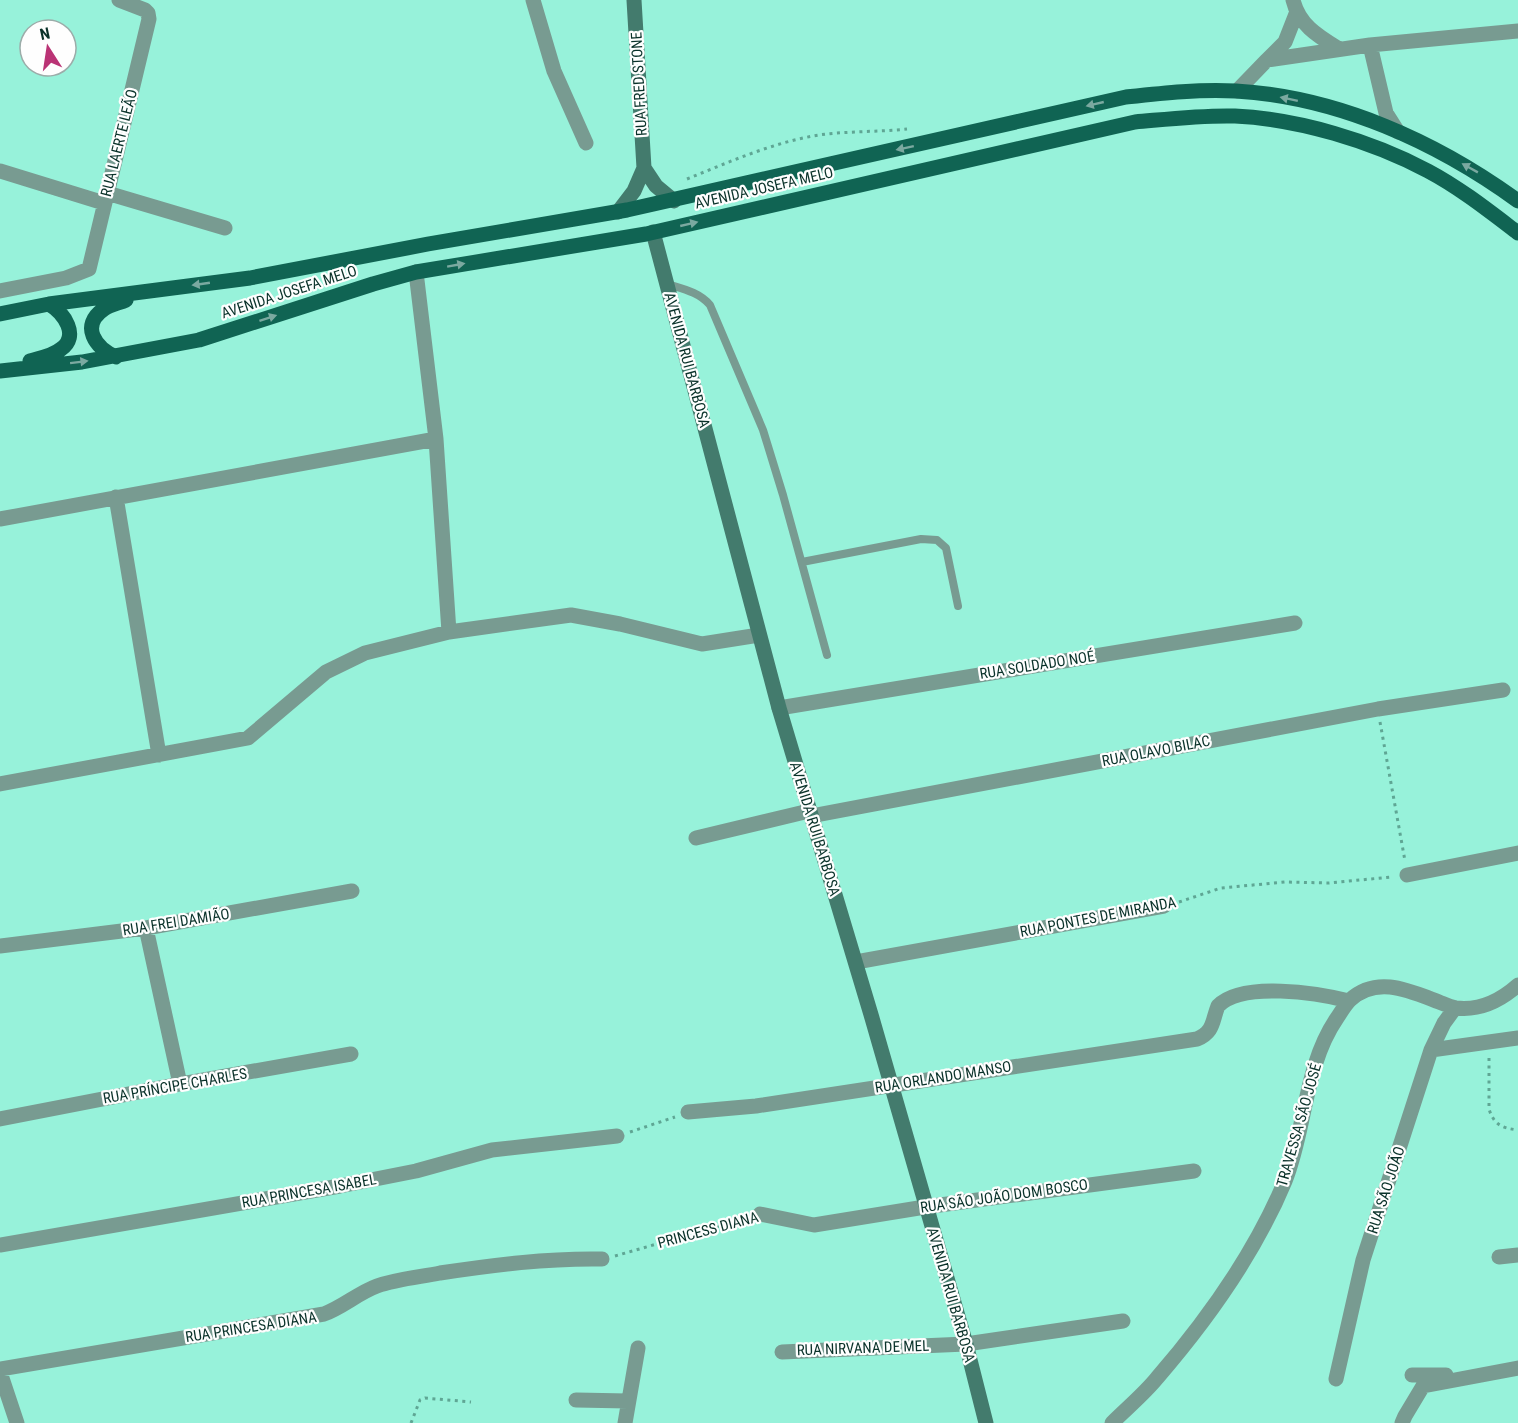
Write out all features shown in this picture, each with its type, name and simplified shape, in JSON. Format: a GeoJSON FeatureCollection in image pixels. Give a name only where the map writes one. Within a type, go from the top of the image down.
{"type":"FeatureCollection","features":[{"type":"Feature","properties":{"kind":"main road","name":"AVENIDA JOSEFA MELO"},"geometry":{"type":"LineString","coordinates":[[2,313],[49,304],[250,278],[428,244],[618,212],[1126,97],[1186,91],[1237,91],[1282,97],[1326,107],[1426,144],[1485,177],[1518,201]]}},
{"type":"Feature","properties":{"kind":"main road","name":"AVENIDA JOSEFA MELO"},"geometry":{"type":"LineString","coordinates":[[1,371],[116,357],[199,340],[416,272],[653,232],[1124,124],[1192,116],[1237,116],[1282,121],[1373,147],[1436,176],[1518,233]]}},
{"type":"Feature","properties":{"kind":"main road"},"geometry":{"type":"LineString","coordinates":[[116,357],[107,353],[94,340],[92,325],[96,316],[111,306],[158,290]]}},
{"type":"Feature","properties":{"kind":"main road"},"geometry":{"type":"LineString","coordinates":[[1,371],[60,351],[68,343],[70,335],[64,316],[49,304]]}},
{"type":"Feature","properties":{"kind":"street","name":"RUA LAERTE LEÃO"},"geometry":{"type":"LineString","coordinates":[[0,292],[66,278],[86,271],[91,266],[149,19],[148,13],[119,0]]}},
{"type":"Feature","properties":{"kind":"street"},"geometry":{"type":"LineString","coordinates":[[533,0],[554,71],[586,143]]}},
{"type":"Feature","properties":{"kind":"street","name":"RUA FRED STONE"},"geometry":{"type":"LineString","coordinates":[[618,212],[637,187],[644,168],[634,0]]}},
{"type":"Feature","properties":{"kind":"street"},"geometry":{"type":"LineString","coordinates":[[1295,7],[1317,35],[1339,49]]}},
{"type":"Feature","properties":{"kind":"street"},"geometry":{"type":"LineString","coordinates":[[1237,91],[1285,42],[1295,7]]}},
{"type":"Feature","properties":{"kind":"street"},"geometry":{"type":"LineString","coordinates":[[1267,60],[1370,45],[1518,31]]}},
{"type":"Feature","properties":{"kind":"street"},"geometry":{"type":"LineString","coordinates":[[1370,45],[1386,113],[1398,132]]}},
{"type":"Feature","properties":{"kind":"street"},"geometry":{"type":"LineString","coordinates":[[644,168],[656,186],[674,201]]}},
{"type":"Feature","properties":{"kind":"street"},"geometry":{"type":"LineString","coordinates":[[0,171],[225,228]]}},
{"type":"Feature","properties":{"kind":"street","name":"AVENIDA RUI BARBOSA"},"geometry":{"type":"LineString","coordinates":[[653,232],[779,708],[856,963],[966,1344],[986,1423]]}},
{"type":"Feature","properties":{"kind":"street"},"geometry":{"type":"LineString","coordinates":[[416,272],[436,439],[449,632]]}},
{"type":"Feature","properties":{"kind":"street"},"geometry":{"type":"LineString","coordinates":[[0,292],[2,313]]}},
{"type":"Feature","properties":{"kind":"street"},"geometry":{"type":"LineString","coordinates":[[0,519],[436,439]]}},
{"type":"Feature","properties":{"kind":"street"},"geometry":{"type":"LineString","coordinates":[[116,497],[159,755]]}},
{"type":"Feature","properties":{"kind":"street"},"geometry":{"type":"LineString","coordinates":[[0,784],[248,738],[326,672],[365,653],[449,632],[570,615],[620,624],[702,644],[759,635]]}},
{"type":"Feature","properties":{"kind":"street","name":"RUA SOLDADO NOÉ"},"geometry":{"type":"LineString","coordinates":[[779,708],[1295,622]]}},
{"type":"Feature","properties":{"kind":"street","name":"RUA OLAVO BILAC"},"geometry":{"type":"LineString","coordinates":[[696,838],[810,813],[1378,709],[1503,690]]}},
{"type":"Feature","properties":{"kind":"street"},"geometry":{"type":"LineString","coordinates":[[1407,875],[1518,853]]}},
{"type":"Feature","properties":{"kind":"street","name":"RUA FREI DAMIÃO"},"geometry":{"type":"LineString","coordinates":[[0,946],[146,928],[351,891]]}},
{"type":"Feature","properties":{"kind":"street","name":"RUA PONTES DE MIRANDA"},"geometry":{"type":"LineString","coordinates":[[856,963],[1164,906]]}},
{"type":"Feature","properties":{"kind":"street"},"geometry":{"type":"LineString","coordinates":[[146,928],[180,1084]]}},
{"type":"Feature","properties":{"kind":"street"},"geometry":{"type":"LineString","coordinates":[[1455,1008],[1478,1007],[1495,1001],[1518,985]]}},
{"type":"Feature","properties":{"kind":"street","name":"TRAVESSA SÃO JOSÉ"},"geometry":{"type":"LineString","coordinates":[[1112,1423],[1157,1379],[1233,1278],[1264,1230],[1286,1179],[1319,1053],[1329,1030],[1349,1001],[1368,988],[1392,986],[1455,1008]]}},
{"type":"Feature","properties":{"kind":"street","name":"RUA ORLANDO MANSO"},"geometry":{"type":"LineString","coordinates":[[688,1112],[756,1106],[1197,1039],[1212,1029],[1218,1006],[1238,994],[1294,992],[1349,1001]]}},
{"type":"Feature","properties":{"kind":"street","name":"RUA SÃO JOÃO"},"geometry":{"type":"LineString","coordinates":[[1336,1379],[1363,1260],[1431,1050],[1444,1023],[1455,1008]]}},
{"type":"Feature","properties":{"kind":"street"},"geometry":{"type":"LineString","coordinates":[[1431,1050],[1518,1038]]}},
{"type":"Feature","properties":{"kind":"street","name":"RUA PRÍNCIPE CHARLES"},"geometry":{"type":"LineString","coordinates":[[0,1119],[351,1054]]}},
{"type":"Feature","properties":{"kind":"street","name":"RUA PRINCESA ISABEL"},"geometry":{"type":"LineString","coordinates":[[0,1245],[416,1171],[492,1150],[617,1136]]}},
{"type":"Feature","properties":{"kind":"street","name":"RUA SÃO JOÃO DOM BOSCO"},"geometry":{"type":"LineString","coordinates":[[814,1225],[925,1207],[1194,1171]]}},
{"type":"Feature","properties":{"kind":"street","name":"PRINCESS DIANA"},"geometry":{"type":"LineString","coordinates":[[760,1214],[814,1225]]}},
{"type":"Feature","properties":{"kind":"street"},"geometry":{"type":"LineString","coordinates":[[1499,1257],[1518,1255]]}},
{"type":"Feature","properties":{"kind":"street","name":"RUA PRINCESA DIANA"},"geometry":{"type":"LineString","coordinates":[[0,1370],[324,1314],[388,1282],[487,1266],[550,1259],[602,1259]]}},
{"type":"Feature","properties":{"kind":"street","name":"RUA NIRVANA DE MEL"},"geometry":{"type":"LineString","coordinates":[[782,1352],[966,1344],[1123,1321]]}},
{"type":"Feature","properties":{"kind":"street"},"geometry":{"type":"LineString","coordinates":[[624,1423],[638,1348]]}},
{"type":"Feature","properties":{"kind":"street"},"geometry":{"type":"LineString","coordinates":[[1402,1423],[1423,1386],[1518,1368]]}},
{"type":"Feature","properties":{"kind":"street"},"geometry":{"type":"LineString","coordinates":[[0,1370],[17,1423]]}},
{"type":"Feature","properties":{"kind":"street"},"geometry":{"type":"LineString","coordinates":[[1412,1375],[1482,1376]]}},
{"type":"Feature","properties":{"kind":"street"},"geometry":{"type":"LineString","coordinates":[[576,1400],[628,1401]]}},
{"type":"Feature","properties":{"kind":"lane"},"geometry":{"type":"LineString","coordinates":[[667,284],[695,293],[710,305],[763,430],[827,655]]}},
{"type":"Feature","properties":{"kind":"lane"},"geometry":{"type":"LineString","coordinates":[[802,562],[921,539],[936,540],[946,549],[958,606]]}},
{"type":"Feature","properties":{"kind":"path"},"geometry":{"type":"LineString","coordinates":[[1378,709],[1407,875]]}},
{"type":"Feature","properties":{"kind":"path","name":"RUA PONTES DE MIRANDA"},"geometry":{"type":"LineString","coordinates":[[1164,906],[1221,888],[1285,882],[1329,883],[1407,875]]}},
{"type":"Feature","properties":{"kind":"path"},"geometry":{"type":"LineString","coordinates":[[1489,1042],[1489,1109],[1491,1116],[1495,1124],[1518,1130]]}},
{"type":"Feature","properties":{"kind":"path"},"geometry":{"type":"LineString","coordinates":[[617,1136],[688,1112]]}},
{"type":"Feature","properties":{"kind":"path","name":"PRINCESS DIANA"},"geometry":{"type":"LineString","coordinates":[[602,1259],[760,1214]]}},
{"type":"Feature","properties":{"kind":"path"},"geometry":{"type":"LineString","coordinates":[[411,1423],[420,1400],[425,1398],[471,1402]]}}]}
